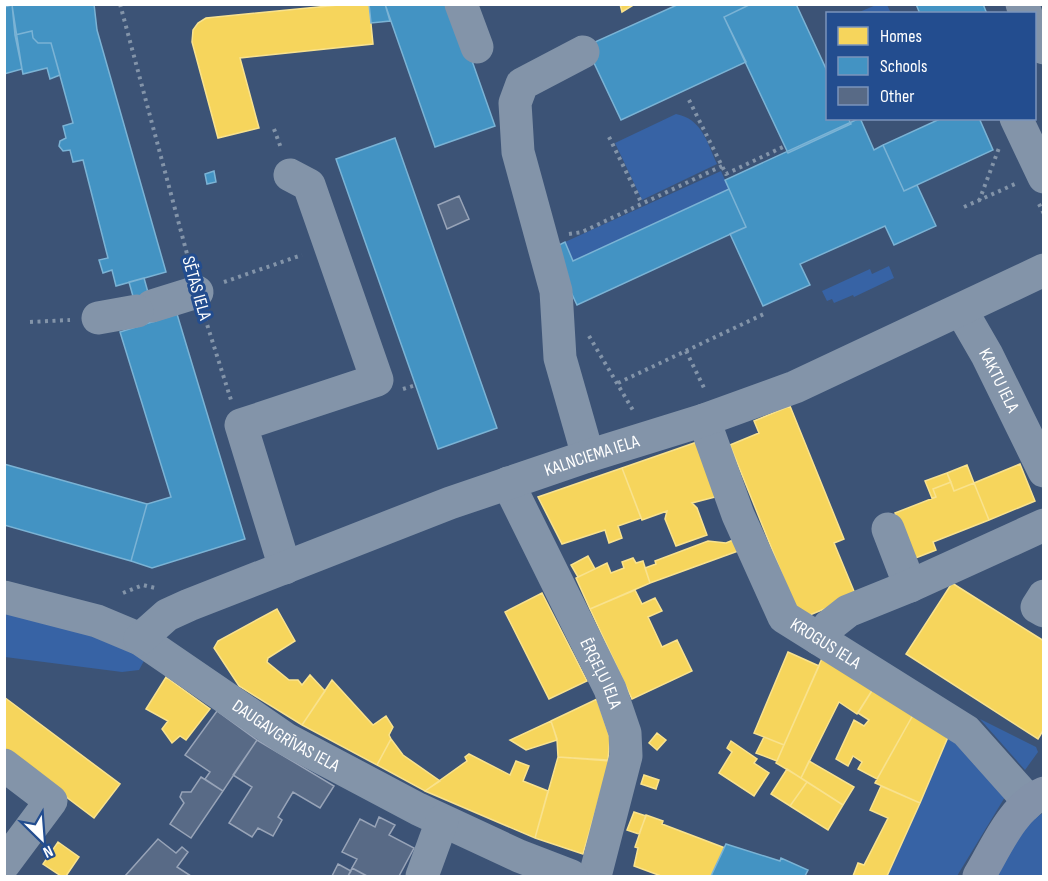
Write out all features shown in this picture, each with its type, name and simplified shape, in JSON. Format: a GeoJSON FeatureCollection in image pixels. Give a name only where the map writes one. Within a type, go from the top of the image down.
{"type":"FeatureCollection","features":[{"type":"Feature","properties":{"kind":"main road"},"geometry":{"type":"LineString","coordinates":[[979,876],[1017,814],[1035,799]]}},
{"type":"Feature","properties":{"kind":"street"},"geometry":{"type":"LineString","coordinates":[[461,4],[477,47]]}},
{"type":"Feature","properties":{"kind":"street"},"geometry":{"type":"LineString","coordinates":[[1036,32],[1044,48]]}},
{"type":"Feature","properties":{"kind":"street"},"geometry":{"type":"LineString","coordinates":[[583,52],[522,84],[515,103],[518,152],[556,291],[560,358],[588,456]]}},
{"type":"Feature","properties":{"kind":"street"},"geometry":{"type":"LineString","coordinates":[[1009,130],[1030,180]]}},
{"type":"Feature","properties":{"kind":"street"},"geometry":{"type":"LineString","coordinates":[[285,568],[241,425],[377,380],[309,185],[290,175]]}},
{"type":"Feature","properties":{"kind":"street","name":"KALNCIEMA IELA"},"geometry":{"type":"LineString","coordinates":[[141,639],[167,615],[285,568],[707,410],[795,387],[1044,270]]}},
{"type":"Feature","properties":{"kind":"street"},"geometry":{"type":"LineString","coordinates":[[98,318],[144,309],[197,292]]}},
{"type":"Feature","properties":{"kind":"street","name":"KAKTU IELA"},"geometry":{"type":"LineString","coordinates":[[961,310],[987,355],[1039,460]]}},
{"type":"Feature","properties":{"kind":"street","name":"KROGUS IELA"},"geometry":{"type":"LineString","coordinates":[[707,410],[738,514],[778,607],[793,624],[966,731],[1024,796],[1035,799]]}},
{"type":"Feature","properties":{"kind":"street","name":"ĒRĢEĻU IELA"},"geometry":{"type":"LineString","coordinates":[[508,483],[528,546],[610,689],[625,733],[626,756],[595,876]]}},
{"type":"Feature","properties":{"kind":"street"},"geometry":{"type":"LineString","coordinates":[[819,639],[829,626],[848,611],[910,586],[1044,525]]}},
{"type":"Feature","properties":{"kind":"street"},"geometry":{"type":"LineString","coordinates":[[888,529],[910,586]]}},
{"type":"Feature","properties":{"kind":"street"},"geometry":{"type":"LineString","coordinates":[[1044,596],[1036,607],[1044,611]]}},
{"type":"Feature","properties":{"kind":"street","name":"DAUGAVGRĪVAS IELA"},"geometry":{"type":"LineString","coordinates":[[4,597],[97,621],[141,639],[286,739],[442,821],[519,856],[571,876]]}},
{"type":"Feature","properties":{"kind":"street"},"geometry":{"type":"LineString","coordinates":[[4,765],[51,801],[4,864]]}},
{"type":"Feature","properties":{"kind":"street"},"geometry":{"type":"LineString","coordinates":[[422,876],[442,821]]}},
{"type":"Feature","properties":{"kind":"path","name":"SĒTAS IELA"},"geometry":{"type":"LineString","coordinates":[[120,4],[197,292],[241,425]]}},
{"type":"Feature","properties":{"kind":"path"},"geometry":{"type":"LineString","coordinates":[[689,100],[726,174],[785,147]]}},
{"type":"Feature","properties":{"kind":"path"},"geometry":{"type":"LineString","coordinates":[[979,201],[1009,130]]}},
{"type":"Feature","properties":{"kind":"path"},"geometry":{"type":"LineString","coordinates":[[609,137],[642,204]]}},
{"type":"Feature","properties":{"kind":"path"},"geometry":{"type":"LineString","coordinates":[[543,246],[565,234],[582,232],[722,166]]}},
{"type":"Feature","properties":{"kind":"path"},"geometry":{"type":"LineString","coordinates":[[964,207],[1030,180]]}},
{"type":"Feature","properties":{"kind":"path"},"geometry":{"type":"LineString","coordinates":[[197,292],[331,245]]}},
{"type":"Feature","properties":{"kind":"path"},"geometry":{"type":"LineString","coordinates":[[618,383],[766,313]]}},
{"type":"Feature","properties":{"kind":"path"},"geometry":{"type":"LineString","coordinates":[[30,322],[98,318]]}},
{"type":"Feature","properties":{"kind":"path"},"geometry":{"type":"LineString","coordinates":[[585,329],[639,421]]}},
{"type":"Feature","properties":{"kind":"path"},"geometry":{"type":"LineString","coordinates":[[686,351],[707,410]]}},
{"type":"Feature","properties":{"kind":"path"},"geometry":{"type":"LineString","coordinates":[[123,593],[143,585],[161,590]]}},
{"type":"Feature","properties":{"kind":"shaded area"},"geometry":{"type":"Polygon","coordinates":[[[876,5],[887,5],[890,12],[859,12],[876,5]]]}},
{"type":"Feature","properties":{"kind":"shaded area"},"geometry":{"type":"Polygon","coordinates":[[[676,114],[698,126],[717,164],[642,200],[615,143],[676,114]]]}},
{"type":"Feature","properties":{"kind":"shaded area"},"geometry":{"type":"Polygon","coordinates":[[[721,171],[729,189],[573,261],[565,242],[721,171]]]}},
{"type":"Feature","properties":{"kind":"shaded area"},"geometry":{"type":"Polygon","coordinates":[[[889,266],[894,278],[854,297],[853,295],[834,303],[832,299],[827,301],[822,291],[870,269],[872,274],[889,266]]]}},
{"type":"Feature","properties":{"kind":"shaded area"},"geometry":{"type":"Polygon","coordinates":[[[4,610],[99,638],[145,659],[139,670],[122,672],[5,657],[4,610]]]}},
{"type":"Feature","properties":{"kind":"shaded area"},"geometry":{"type":"Polygon","coordinates":[[[980,719],[1036,747],[1038,752],[1025,770],[980,719]]]}},
{"type":"Feature","properties":{"kind":"shaded area"},"geometry":{"type":"Polygon","coordinates":[[[948,737],[962,747],[1005,797],[957,876],[887,876],[948,737]]]}},
{"type":"Feature","properties":{"kind":"shaded area"},"geometry":{"type":"Polygon","coordinates":[[[1043,813],[1043,876],[996,876],[1022,833],[1035,818],[1043,813]]]}},
{"type":"Feature","properties":{"kind":"building: Homes"},"geometry":{"type":"Polygon","coordinates":[[[369,4],[373,44],[240,58],[259,128],[218,138],[192,42],[193,30],[198,23],[206,18],[369,4]]]}},
{"type":"Feature","properties":{"kind":"building: Homes"},"geometry":{"type":"Polygon","coordinates":[[[620,4],[635,4],[622,12],[620,4]]]}},
{"type":"Feature","properties":{"kind":"building: Homes"},"geometry":{"type":"Polygon","coordinates":[[[790,406],[844,539],[834,543],[856,596],[800,619],[730,445],[759,433],[754,421],[790,406]]]}},
{"type":"Feature","properties":{"kind":"building: Homes"},"geometry":{"type":"Polygon","coordinates":[[[697,442],[719,496],[692,503],[697,508],[707,535],[676,546],[665,519],[667,511],[642,520],[622,468],[697,442]]]}},
{"type":"Feature","properties":{"kind":"building: Homes"},"geometry":{"type":"Polygon","coordinates":[[[1020,464],[1035,501],[989,520],[974,483],[1020,464]]]}},
{"type":"Feature","properties":{"kind":"building: Homes"},"geometry":{"type":"Polygon","coordinates":[[[967,465],[974,483],[954,491],[947,473],[967,465]]]}},
{"type":"Feature","properties":{"kind":"building: Homes"},"geometry":{"type":"Polygon","coordinates":[[[622,468],[641,518],[618,526],[622,538],[609,543],[605,530],[562,544],[538,497],[622,468]]]}},
{"type":"Feature","properties":{"kind":"building: Homes"},"geometry":{"type":"Polygon","coordinates":[[[947,473],[951,482],[933,489],[936,497],[932,498],[925,481],[947,473]]]}},
{"type":"Feature","properties":{"kind":"building: Homes"},"geometry":{"type":"Polygon","coordinates":[[[951,482],[954,491],[974,483],[989,520],[933,542],[936,550],[913,559],[895,513],[936,497],[933,489],[951,482]]]}},
{"type":"Feature","properties":{"kind":"building: Homes"},"geometry":{"type":"Polygon","coordinates":[[[733,540],[738,551],[650,583],[645,568],[656,564],[655,561],[708,541],[726,543],[733,540]]]}},
{"type":"Feature","properties":{"kind":"building: Homes"},"geometry":{"type":"Polygon","coordinates":[[[588,556],[595,569],[578,577],[571,565],[588,556]]]}},
{"type":"Feature","properties":{"kind":"building: Homes"},"geometry":{"type":"Polygon","coordinates":[[[633,558],[636,563],[643,561],[650,583],[590,609],[576,578],[607,563],[611,573],[624,568],[622,562],[633,558]]]}},
{"type":"Feature","properties":{"kind":"building: Homes"},"geometry":{"type":"Polygon","coordinates":[[[952,583],[1044,641],[1044,729],[1038,739],[906,654],[952,583]]]}},
{"type":"Feature","properties":{"kind":"building: Homes"},"geometry":{"type":"Polygon","coordinates":[[[635,590],[642,604],[655,598],[662,611],[648,617],[662,647],[677,640],[692,671],[632,699],[590,609],[635,590]]]}},
{"type":"Feature","properties":{"kind":"building: Homes"},"geometry":{"type":"Polygon","coordinates":[[[542,593],[587,681],[549,699],[505,612],[542,593]]]}},
{"type":"Feature","properties":{"kind":"building: Homes"},"geometry":{"type":"Polygon","coordinates":[[[277,609],[295,641],[268,658],[267,662],[289,680],[298,680],[302,685],[310,675],[325,691],[302,725],[239,686],[214,648],[218,641],[277,609]]]}},
{"type":"Feature","properties":{"kind":"building: Homes"},"geometry":{"type":"Polygon","coordinates":[[[788,652],[819,666],[784,745],[754,733],[788,652]]]}},
{"type":"Feature","properties":{"kind":"building: Homes"},"geometry":{"type":"Polygon","coordinates":[[[823,656],[873,689],[857,714],[839,702],[801,778],[776,763],[823,656]]]}},
{"type":"Feature","properties":{"kind":"building: Homes"},"geometry":{"type":"Polygon","coordinates":[[[166,677],[210,709],[186,740],[180,736],[172,743],[162,729],[168,721],[146,709],[166,677]]]}},
{"type":"Feature","properties":{"kind":"building: Homes"},"geometry":{"type":"Polygon","coordinates":[[[332,680],[373,725],[386,716],[393,727],[389,735],[391,739],[377,765],[302,725],[332,680]]]}},
{"type":"Feature","properties":{"kind":"building: Homes"},"geometry":{"type":"Polygon","coordinates":[[[873,689],[913,715],[877,779],[858,769],[862,762],[853,756],[848,766],[836,759],[854,720],[864,726],[869,720],[858,713],[873,689]]]}},
{"type":"Feature","properties":{"kind":"building: Homes"},"geometry":{"type":"Polygon","coordinates":[[[4,697],[120,784],[94,818],[4,750],[4,697]]]}},
{"type":"Feature","properties":{"kind":"building: Homes"},"geometry":{"type":"Polygon","coordinates":[[[597,699],[610,738],[608,760],[558,757],[557,739],[551,721],[597,699]]]}},
{"type":"Feature","properties":{"kind":"building: Homes"},"geometry":{"type":"Polygon","coordinates":[[[913,715],[948,737],[920,803],[875,783],[913,715]]]}},
{"type":"Feature","properties":{"kind":"building: Homes"},"geometry":{"type":"Polygon","coordinates":[[[551,721],[557,740],[526,750],[510,740],[551,721]]]}},
{"type":"Feature","properties":{"kind":"building: Homes"},"geometry":{"type":"Polygon","coordinates":[[[657,733],[666,740],[657,750],[649,743],[657,733]]]}},
{"type":"Feature","properties":{"kind":"building: Homes"},"geometry":{"type":"Polygon","coordinates":[[[764,737],[784,745],[777,761],[756,753],[764,737]]]}},
{"type":"Feature","properties":{"kind":"building: Homes"},"geometry":{"type":"Polygon","coordinates":[[[391,739],[403,755],[440,781],[425,791],[377,765],[391,739]]]}},
{"type":"Feature","properties":{"kind":"building: Homes"},"geometry":{"type":"Polygon","coordinates":[[[731,741],[757,759],[754,763],[769,773],[754,796],[719,773],[732,752],[727,748],[731,741]]]}},
{"type":"Feature","properties":{"kind":"building: Homes"},"geometry":{"type":"Polygon","coordinates":[[[469,754],[510,775],[516,761],[529,766],[523,781],[548,791],[535,838],[425,791],[467,761],[465,757],[469,754]]]}},
{"type":"Feature","properties":{"kind":"building: Homes"},"geometry":{"type":"Polygon","coordinates":[[[558,757],[610,761],[583,854],[535,838],[558,757]]]}},
{"type":"Feature","properties":{"kind":"building: Homes"},"geometry":{"type":"Polygon","coordinates":[[[809,761],[854,787],[843,805],[801,778],[809,761]]]}},
{"type":"Feature","properties":{"kind":"building: Homes"},"geometry":{"type":"Polygon","coordinates":[[[787,769],[807,782],[790,806],[771,794],[787,769]]]}},
{"type":"Feature","properties":{"kind":"building: Homes"},"geometry":{"type":"Polygon","coordinates":[[[644,775],[659,780],[656,789],[641,784],[644,775]]]}},
{"type":"Feature","properties":{"kind":"building: Homes"},"geometry":{"type":"Polygon","coordinates":[[[807,782],[843,805],[828,830],[790,806],[807,782]]]}},
{"type":"Feature","properties":{"kind":"building: Homes"},"geometry":{"type":"Polygon","coordinates":[[[881,786],[920,803],[887,876],[853,876],[858,863],[864,865],[888,818],[870,810],[881,786]]]}},
{"type":"Feature","properties":{"kind":"building: Homes"},"geometry":{"type":"Polygon","coordinates":[[[634,812],[646,816],[639,834],[627,830],[634,812]]]}},
{"type":"Feature","properties":{"kind":"building: Homes"},"geometry":{"type":"Polygon","coordinates":[[[646,815],[663,821],[662,824],[725,848],[711,876],[661,876],[634,866],[638,848],[635,847],[646,815]]]}},
{"type":"Feature","properties":{"kind":"building: Homes"},"geometry":{"type":"Polygon","coordinates":[[[58,842],[79,857],[66,876],[61,876],[43,864],[58,842]]]}},
{"type":"Feature","properties":{"kind":"building: Schools"},"geometry":{"type":"Polygon","coordinates":[[[12,4],[94,4],[97,30],[166,272],[116,286],[112,270],[103,273],[99,260],[108,258],[83,160],[73,162],[70,150],[63,151],[59,146],[60,141],[66,138],[63,126],[73,123],[51,43],[38,43],[33,38],[32,31],[15,35],[12,4]]]}},
{"type":"Feature","properties":{"kind":"building: Schools"},"geometry":{"type":"Polygon","coordinates":[[[369,4],[385,4],[390,21],[371,23],[369,4]]]}},
{"type":"Feature","properties":{"kind":"building: Schools"},"geometry":{"type":"Polygon","coordinates":[[[385,4],[452,4],[495,126],[435,147],[385,4]]]}},
{"type":"Feature","properties":{"kind":"building: Schools"},"geometry":{"type":"Polygon","coordinates":[[[679,4],[751,4],[724,17],[746,62],[621,120],[586,46],[679,4]]]}},
{"type":"Feature","properties":{"kind":"building: Schools"},"geometry":{"type":"Polygon","coordinates":[[[751,4],[796,4],[826,69],[826,120],[849,120],[851,124],[788,153],[724,17],[751,4]]]}},
{"type":"Feature","properties":{"kind":"building: Schools"},"geometry":{"type":"Polygon","coordinates":[[[916,4],[983,4],[986,12],[919,12],[916,4]]]}},
{"type":"Feature","properties":{"kind":"building: Schools"},"geometry":{"type":"Polygon","coordinates":[[[12,5],[22,69],[4,74],[4,7],[12,5]]]}},
{"type":"Feature","properties":{"kind":"building: Schools"},"geometry":{"type":"Polygon","coordinates":[[[32,31],[33,38],[38,43],[51,43],[60,75],[50,79],[47,68],[23,74],[15,35],[32,31]]]}},
{"type":"Feature","properties":{"kind":"building: Schools"},"geometry":{"type":"Polygon","coordinates":[[[856,120],[861,120],[874,150],[883,145],[904,191],[917,185],[936,226],[894,245],[885,226],[800,264],[810,285],[763,306],[730,234],[746,227],[725,180],[856,120]]]}},
{"type":"Feature","properties":{"kind":"building: Schools"},"geometry":{"type":"Polygon","coordinates":[[[938,120],[980,120],[993,150],[904,191],[883,145],[938,120]]]}},
{"type":"Feature","properties":{"kind":"building: Schools"},"geometry":{"type":"Polygon","coordinates":[[[395,138],[497,428],[438,449],[336,159],[395,138]]]}},
{"type":"Feature","properties":{"kind":"building: Schools"},"geometry":{"type":"Polygon","coordinates":[[[214,171],[216,182],[207,184],[205,174],[214,171]]]}},
{"type":"Feature","properties":{"kind":"building: Schools"},"geometry":{"type":"Polygon","coordinates":[[[729,189],[746,227],[577,305],[551,249],[565,242],[573,261],[729,189]]]}},
{"type":"Feature","properties":{"kind":"building: Schools"},"geometry":{"type":"Polygon","coordinates":[[[144,278],[156,321],[141,325],[129,282],[144,278]]]}},
{"type":"Feature","properties":{"kind":"building: Schools"},"geometry":{"type":"Polygon","coordinates":[[[177,314],[245,539],[152,568],[131,561],[147,504],[171,497],[120,332],[177,314]]]}},
{"type":"Feature","properties":{"kind":"building: Schools"},"geometry":{"type":"Polygon","coordinates":[[[4,464],[147,504],[131,561],[4,525],[4,464]]]}},
{"type":"Feature","properties":{"kind":"building: Schools"},"geometry":{"type":"Polygon","coordinates":[[[726,844],[780,861],[781,858],[808,870],[805,876],[711,876],[726,844]]]}},
{"type":"Feature","properties":{"kind":"building: Other"},"geometry":{"type":"Polygon","coordinates":[[[459,196],[469,219],[447,229],[438,205],[459,196]]]}},
{"type":"Feature","properties":{"kind":"building: Other"},"geometry":{"type":"Polygon","coordinates":[[[217,711],[257,740],[223,791],[205,779],[210,772],[185,755],[217,711]]]}},
{"type":"Feature","properties":{"kind":"building: Other"},"geometry":{"type":"Polygon","coordinates":[[[257,740],[334,786],[320,808],[293,792],[278,817],[282,820],[273,836],[258,828],[252,837],[229,823],[252,787],[233,775],[257,740]]]}},
{"type":"Feature","properties":{"kind":"building: Other"},"geometry":{"type":"Polygon","coordinates":[[[201,777],[223,791],[191,838],[170,824],[184,803],[180,797],[182,792],[191,792],[201,777]]]}},
{"type":"Feature","properties":{"kind":"building: Other"},"geometry":{"type":"Polygon","coordinates":[[[379,817],[395,825],[389,835],[414,848],[399,876],[367,876],[352,868],[357,859],[342,852],[360,819],[375,827],[379,817]]]}},
{"type":"Feature","properties":{"kind":"building: Other"},"geometry":{"type":"Polygon","coordinates":[[[158,839],[176,853],[182,847],[188,852],[177,867],[191,876],[125,876],[158,839]]]}},
{"type":"Feature","properties":{"kind":"building: Other"},"geometry":{"type":"Polygon","coordinates":[[[338,864],[351,871],[348,876],[332,876],[338,864]]]}},
{"type":"Feature","properties":{"kind":"building: Other"},"geometry":{"type":"Polygon","coordinates":[[[352,868],[367,876],[348,876],[352,868]]]}}]}
